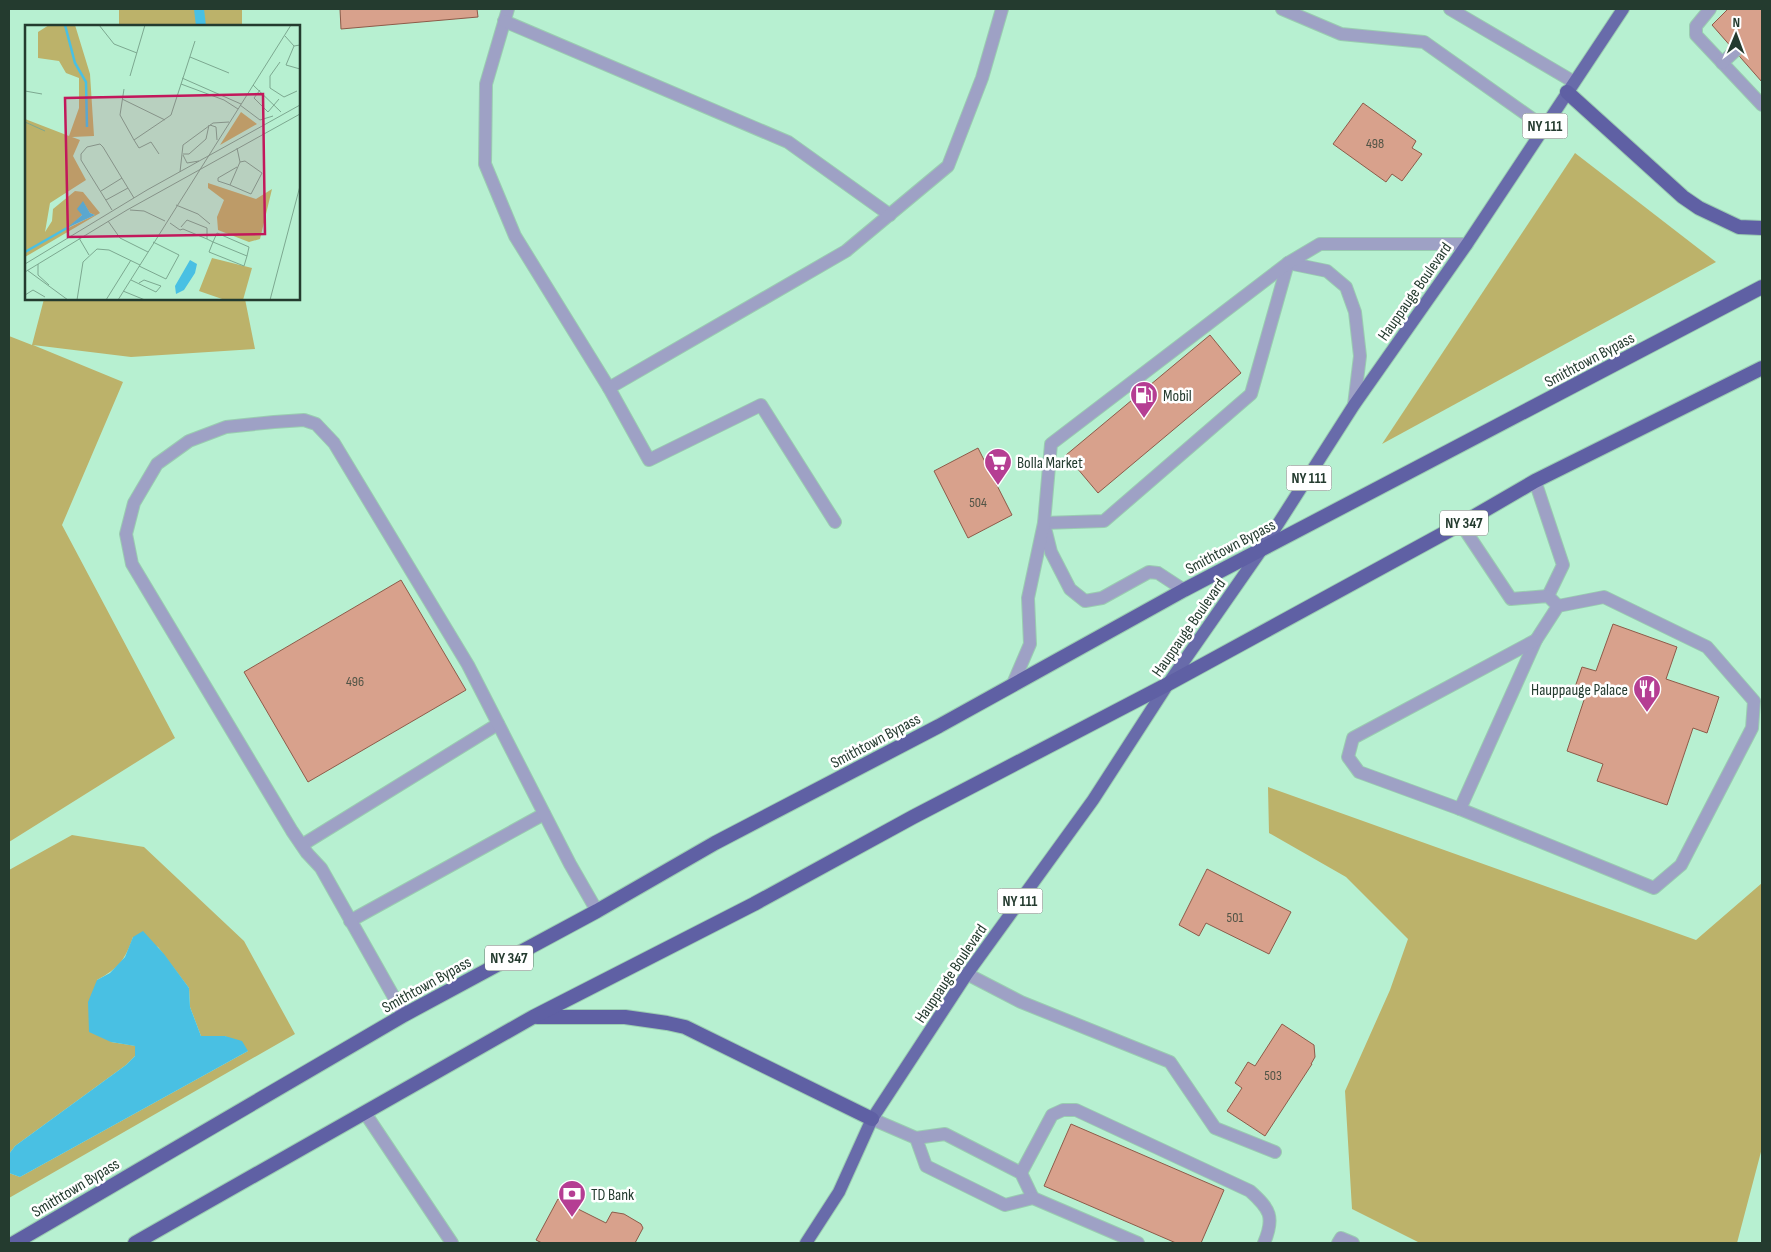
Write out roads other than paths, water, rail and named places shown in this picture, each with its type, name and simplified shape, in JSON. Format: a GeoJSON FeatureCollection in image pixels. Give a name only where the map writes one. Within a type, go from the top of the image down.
{"type":"FeatureCollection","features":[{"type":"Feature","properties":{"kind":"highway"},"geometry":{"type":"LineString","coordinates":[[1571,87],[1683,197],[1699,208],[1739,227],[1762,228]]}},
{"type":"Feature","properties":{"kind":"highway","name":"Smithtown Bypass"},"geometry":{"type":"LineString","coordinates":[[14,1243],[404,1016],[597,911],[716,843],[1012,686],[1184,590],[1762,287]]}},
{"type":"Feature","properties":{"kind":"highway","name":"NY 347"},"geometry":{"type":"LineString","coordinates":[[135,1243],[534,1017],[754,904],[913,817],[1168,684],[1461,524],[1535,481],[1762,368]]}},
{"type":"Feature","properties":{"kind":"highway"},"geometry":{"type":"LineString","coordinates":[[534,1017],[626,1017],[667,1023],[685,1028],[872,1119]]}},
{"type":"Feature","properties":{"kind":"main road","name":"Hauppauge Boulevard"},"geometry":{"type":"LineString","coordinates":[[806,1243],[839,1192],[872,1119],[967,974],[1093,800],[1168,684],[1262,550],[1354,405],[1467,244],[1623,9]]}},
{"type":"Feature","properties":{"kind":"street"},"geometry":{"type":"LineString","coordinates":[[609,388],[846,251],[948,166],[982,78],[1002,9]]}},
{"type":"Feature","properties":{"kind":"street"},"geometry":{"type":"LineString","coordinates":[[1282,9],[1341,34],[1424,42],[1544,127]]}},
{"type":"Feature","properties":{"kind":"street"},"geometry":{"type":"LineString","coordinates":[[1450,9],[1571,87]]}},
{"type":"Feature","properties":{"kind":"street"},"geometry":{"type":"LineString","coordinates":[[1710,9],[1696,26],[1696,35],[1762,105]]}},
{"type":"Feature","properties":{"kind":"street"},"geometry":{"type":"LineString","coordinates":[[835,522],[761,405],[649,460],[609,388],[515,236],[485,164],[486,84],[506,15],[788,142],[890,215]]}},
{"type":"Feature","properties":{"kind":"street"},"geometry":{"type":"LineString","coordinates":[[1722,63],[1736,52]]}},
{"type":"Feature","properties":{"kind":"street"},"geometry":{"type":"LineString","coordinates":[[1012,686],[1030,644],[1028,598],[1044,523],[1051,444],[1288,263],[1320,244],[1467,244]]}},
{"type":"Feature","properties":{"kind":"street"},"geometry":{"type":"LineString","coordinates":[[1288,263],[1327,271],[1346,287],[1355,312],[1360,356],[1354,405]]}},
{"type":"Feature","properties":{"kind":"street"},"geometry":{"type":"LineString","coordinates":[[1044,523],[1104,522],[1250,394],[1288,263]]}},
{"type":"Feature","properties":{"kind":"street"},"geometry":{"type":"LineString","coordinates":[[404,1016],[320,868],[302,845],[132,564],[126,534],[134,504],[157,464],[189,441],[226,427],[304,420],[316,424],[334,443],[468,665],[570,864],[597,911]]}},
{"type":"Feature","properties":{"kind":"street"},"geometry":{"type":"LineString","coordinates":[[1535,481],[1563,564],[1548,596]]}},
{"type":"Feature","properties":{"kind":"street"},"geometry":{"type":"LineString","coordinates":[[1044,523],[1051,552],[1070,589],[1085,601],[1102,598],[1149,572],[1158,573],[1184,590]]}},
{"type":"Feature","properties":{"kind":"street"},"geometry":{"type":"LineString","coordinates":[[1461,524],[1511,599],[1548,596],[1558,606]]}},
{"type":"Feature","properties":{"kind":"street"},"geometry":{"type":"LineString","coordinates":[[1460,809],[1536,640],[1558,606],[1604,597],[1707,647],[1754,701],[1752,728],[1681,865],[1654,888],[1460,809],[1359,772],[1348,757],[1353,738],[1536,640]]}},
{"type":"Feature","properties":{"kind":"street"},"geometry":{"type":"LineString","coordinates":[[302,845],[498,724]]}},
{"type":"Feature","properties":{"kind":"street"},"geometry":{"type":"LineString","coordinates":[[350,921],[544,814]]}},
{"type":"Feature","properties":{"kind":"street"},"geometry":{"type":"LineString","coordinates":[[967,974],[1021,1002],[1170,1062],[1215,1128],[1275,1152]]}},
{"type":"Feature","properties":{"kind":"street"},"geometry":{"type":"LineString","coordinates":[[1021,1172],[1052,1115],[1063,1110],[1076,1110],[1250,1191],[1265,1205],[1270,1217],[1269,1232],[1264,1243]]}},
{"type":"Feature","properties":{"kind":"street"},"geometry":{"type":"LineString","coordinates":[[365,1113],[450,1241]]}},
{"type":"Feature","properties":{"kind":"street"},"geometry":{"type":"LineString","coordinates":[[872,1119],[916,1138],[946,1134],[1021,1172],[1033,1198]]}},
{"type":"Feature","properties":{"kind":"street"},"geometry":{"type":"LineString","coordinates":[[916,1138],[926,1166],[1005,1204],[1033,1198],[1138,1243]]}},
{"type":"Feature","properties":{"kind":"street"},"geometry":{"type":"LineString","coordinates":[[1338,1243],[1341,1238],[1353,1243]]}},
{"type":"Feature","properties":{"kind":"water"},"geometry":{"type":"Polygon","coordinates":[[[143,931],[164,954],[189,988],[190,1007],[201,1036],[225,1036],[242,1041],[248,1051],[20,1177],[9,1173],[9,1154],[15,1146],[126,1065],[135,1056],[135,1046],[111,1042],[89,1032],[88,1002],[97,980],[110,973],[125,957],[133,937],[143,931]]]}},
{"type":"Feature","properties":{"kind":"waterway"},"geometry":{"type":"LineString","coordinates":[[199,9],[201,25]]}},
{"type":"Feature","properties":{"kind":"place","name":"Mobil"},"geometry":{"type":"Point","coordinates":[1144,419]}},
{"type":"Feature","properties":{"kind":"place","name":"Bolla Market"},"geometry":{"type":"Point","coordinates":[998,486]}},
{"type":"Feature","properties":{"kind":"place","name":"Hauppauge Palace"},"geometry":{"type":"Point","coordinates":[1647,713]}},
{"type":"Feature","properties":{"kind":"place","name":"TD Bank"},"geometry":{"type":"Point","coordinates":[572,1218]}}]}
